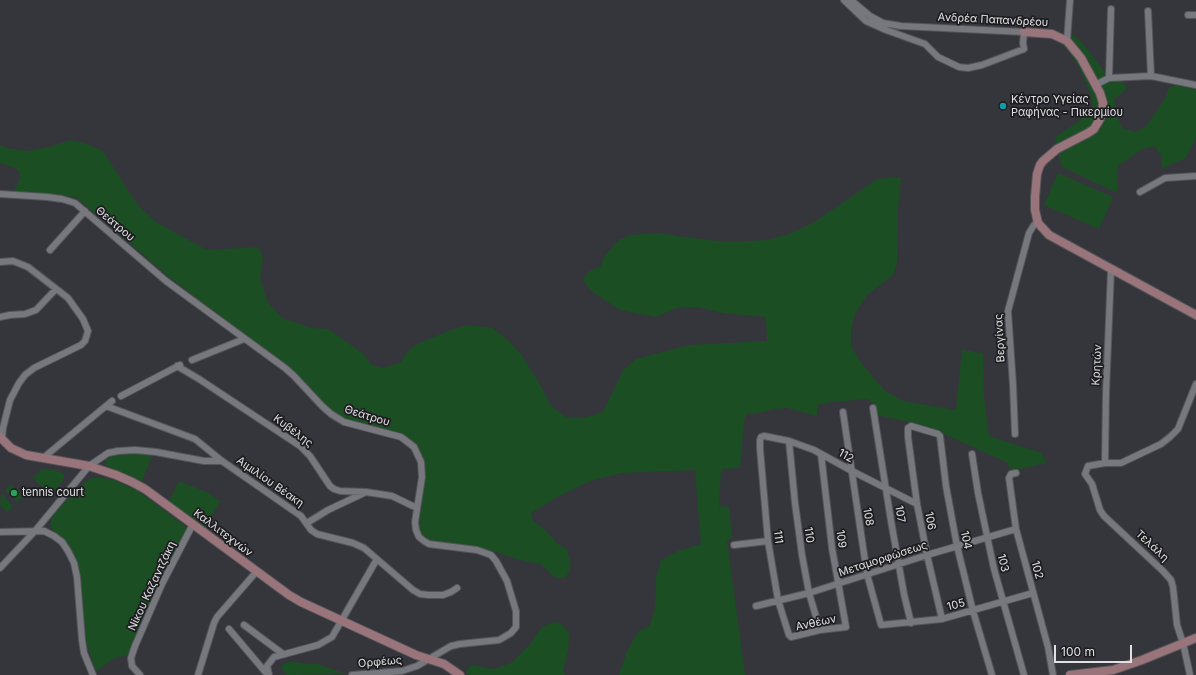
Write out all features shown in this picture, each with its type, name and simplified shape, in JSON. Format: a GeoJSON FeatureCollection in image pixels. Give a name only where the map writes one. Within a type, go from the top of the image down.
{"type":"FeatureCollection","features":[{"type":"Feature","properties":{"kind":"street"},"geometry":{"type":"LineString","coordinates":[[844,0],[866,21],[925,44],[938,57],[959,67],[968,68],[982,65],[1024,49],[1022,43],[1024,32]]}},
{"type":"Feature","properties":{"kind":"street","name":"Ανδρέα Παπανδρέου"},"geometry":{"type":"LineString","coordinates":[[851,0],[870,16],[883,23],[901,26],[1052,34],[1067,41],[1082,58],[1100,93],[1102,111],[1098,123],[1088,133],[1057,149],[1043,160],[1040,165],[1037,174],[1034,210],[1038,223]]}},
{"type":"Feature","properties":{"kind":"street"},"geometry":{"type":"LineString","coordinates":[[1067,41],[1070,0]]}},
{"type":"Feature","properties":{"kind":"street"},"geometry":{"type":"LineString","coordinates":[[1109,78],[1111,9]]}},
{"type":"Feature","properties":{"kind":"street"},"geometry":{"type":"LineString","coordinates":[[1148,11],[1151,76]]}},
{"type":"Feature","properties":{"kind":"street"},"geometry":{"type":"LineString","coordinates":[[1188,15],[1196,15]]}},
{"type":"Feature","properties":{"kind":"street"},"geometry":{"type":"LineString","coordinates":[[1095,85],[1109,78],[1151,76],[1196,85]]}},
{"type":"Feature","properties":{"kind":"street"},"geometry":{"type":"LineString","coordinates":[[1140,192],[1165,178],[1196,176]]}},
{"type":"Feature","properties":{"kind":"street","name":"Θεάτρου"},"geometry":{"type":"LineString","coordinates":[[0,194],[62,199],[75,203],[166,281],[294,376],[331,414],[344,422],[400,437],[414,447],[421,462],[422,477],[415,522],[419,537],[429,544],[477,550],[491,555],[507,581],[517,616],[516,627],[505,637],[492,641],[451,646],[435,655],[432,659]]}},
{"type":"Feature","properties":{"kind":"street"},"geometry":{"type":"LineString","coordinates":[[50,250],[85,211]]}},
{"type":"Feature","properties":{"kind":"street"},"geometry":{"type":"LineString","coordinates":[[1038,223],[1049,235],[1196,315]]}},
{"type":"Feature","properties":{"kind":"street","name":"Βεργίνας"},"geometry":{"type":"LineString","coordinates":[[1015,434],[1008,311],[1029,233],[1034,225],[1038,223]]}},
{"type":"Feature","properties":{"kind":"street"},"geometry":{"type":"LineString","coordinates":[[0,262],[13,261],[28,267],[68,298],[87,327],[88,336],[81,345],[34,368],[26,375],[10,400],[1,438]]}},
{"type":"Feature","properties":{"kind":"street","name":"Κρητών"},"geometry":{"type":"LineString","coordinates":[[1105,463],[1106,392],[1112,270]]}},
{"type":"Feature","properties":{"kind":"street"},"geometry":{"type":"LineString","coordinates":[[0,318],[10,315],[25,314],[36,310],[56,289]]}},
{"type":"Feature","properties":{"kind":"street"},"geometry":{"type":"LineString","coordinates":[[192,360],[244,339]]}},
{"type":"Feature","properties":{"kind":"street","name":"Κυβέλης"},"geometry":{"type":"LineString","coordinates":[[122,396],[179,365],[300,446],[310,456],[330,486],[334,489],[340,491],[366,492],[392,496],[417,508]]}},
{"type":"Feature","properties":{"kind":"street"},"geometry":{"type":"LineString","coordinates":[[1105,463],[1122,463],[1161,444],[1170,437],[1178,429],[1196,384]]}},
{"type":"Feature","properties":{"kind":"street"},"geometry":{"type":"LineString","coordinates":[[43,458],[112,401]]}},
{"type":"Feature","properties":{"kind":"street","name":"Αιμιλίου Βέακη"},"geometry":{"type":"LineString","coordinates":[[106,406],[188,436],[200,443],[222,461],[301,516],[311,530],[317,534],[364,548],[413,590],[420,594],[443,595],[457,588]]}},
{"type":"Feature","properties":{"kind":"street","name":"107"},"geometry":{"type":"LineString","coordinates":[[873,408],[904,594],[912,623]]}},
{"type":"Feature","properties":{"kind":"street","name":"108"},"geometry":{"type":"LineString","coordinates":[[843,412],[867,574],[881,625]]}},
{"type":"Feature","properties":{"kind":"street","name":"106"},"geometry":{"type":"LineString","coordinates":[[911,426],[908,428],[908,437],[917,504],[942,619]]}},
{"type":"Feature","properties":{"kind":"street","name":"104"},"geometry":{"type":"LineString","coordinates":[[911,426],[938,434],[940,436],[946,486],[957,546],[973,611],[992,675]]}},
{"type":"Feature","properties":{"kind":"street","name":"112"},"geometry":{"type":"LineString","coordinates":[[761,437],[764,436],[789,441],[814,450],[917,504]]}},
{"type":"Feature","properties":{"kind":"street","name":"111"},"geometry":{"type":"LineString","coordinates":[[761,437],[760,449],[768,541],[778,600],[791,637]]}},
{"type":"Feature","properties":{"kind":"street","name":"Καλλιτεχνών"},"geometry":{"type":"LineString","coordinates":[[1,438],[11,448],[26,455],[89,466],[132,482],[144,489],[301,602],[416,655],[444,664],[460,675]]}},
{"type":"Feature","properties":{"kind":"street","name":"110"},"geometry":{"type":"LineString","coordinates":[[789,441],[802,555],[809,593],[820,630]]}},
{"type":"Feature","properties":{"kind":"street"},"geometry":{"type":"LineString","coordinates":[[0,568],[35,531],[89,466],[108,453],[118,450],[129,450],[156,452],[204,461],[222,461]]}},
{"type":"Feature","properties":{"kind":"street","name":"109"},"geometry":{"type":"LineString","coordinates":[[821,454],[827,509],[846,627]]}},
{"type":"Feature","properties":{"kind":"street","name":"103"},"geometry":{"type":"LineString","coordinates":[[972,454],[978,493],[994,569],[1024,675]]}},
{"type":"Feature","properties":{"kind":"street","name":"Τελάλη"},"geometry":{"type":"LineString","coordinates":[[1105,463],[1088,466],[1085,474],[1092,484],[1100,510],[1104,516],[1164,571],[1171,580],[1177,625],[1183,643],[1190,675]]}},
{"type":"Feature","properties":{"kind":"street","name":"102"},"geometry":{"type":"LineString","coordinates":[[1016,473],[1011,474],[1009,478],[1016,529],[1054,675]]}},
{"type":"Feature","properties":{"kind":"street"},"geometry":{"type":"LineString","coordinates":[[307,523],[328,510],[366,492]]}},
{"type":"Feature","properties":{"kind":"street","name":"Νίκου Καζαντζάκη"},"geometry":{"type":"LineString","coordinates":[[138,673],[132,666],[131,658],[135,646],[159,589],[193,524]]}},
{"type":"Feature","properties":{"kind":"street","name":"Μεταμορφώσεως"},"geometry":{"type":"LineString","coordinates":[[756,606],[809,593],[927,555],[1016,529]]}},
{"type":"Feature","properties":{"kind":"street"},"geometry":{"type":"LineString","coordinates":[[0,532],[44,531],[62,542],[68,551],[74,563],[77,577],[84,653],[93,675]]}},
{"type":"Feature","properties":{"kind":"street"},"geometry":{"type":"LineString","coordinates":[[734,545],[768,541]]}},
{"type":"Feature","properties":{"kind":"street"},"geometry":{"type":"LineString","coordinates":[[269,675],[267,666],[274,658],[318,645],[332,637],[377,559]]}},
{"type":"Feature","properties":{"kind":"street"},"geometry":{"type":"LineString","coordinates":[[198,675],[217,617],[256,571]]}},
{"type":"Feature","properties":{"kind":"street","name":"105"},"geometry":{"type":"LineString","coordinates":[[881,625],[942,619],[1033,593]]}},
{"type":"Feature","properties":{"kind":"street"},"geometry":{"type":"LineString","coordinates":[[244,625],[284,654]]}},
{"type":"Feature","properties":{"kind":"street","name":"Ανθέων"},"geometry":{"type":"LineString","coordinates":[[791,637],[794,638],[820,630],[846,627]]}},
{"type":"Feature","properties":{"kind":"street"},"geometry":{"type":"LineString","coordinates":[[229,629],[269,675]]}},
{"type":"Feature","properties":{"kind":"street"},"geometry":{"type":"LineString","coordinates":[[1070,675],[1113,670],[1196,638]]}},
{"type":"Feature","properties":{"kind":"street","name":"Ορφέως"},"geometry":{"type":"LineString","coordinates":[[352,675],[402,671],[432,659]]}},
{"type":"Feature","properties":{"kind":"green space"},"geometry":{"type":"Polygon","coordinates":[[[1070,33],[1081,41],[1109,78],[1120,78],[1127,89],[1114,99],[1116,114],[1122,128],[1135,132],[1146,126],[1166,97],[1169,88],[1180,83],[1196,85],[1196,137],[1186,158],[1162,169],[1161,154],[1154,146],[1142,149],[1118,166],[1117,193],[1062,167],[1055,137],[1081,120],[1093,106],[1091,95],[1081,71],[1072,56],[1063,46],[1070,33]]]}},
{"type":"Feature","properties":{"kind":"green space"},"geometry":{"type":"Polygon","coordinates":[[[69,140],[85,143],[103,151],[137,204],[156,222],[207,250],[259,247],[263,259],[260,278],[267,301],[282,318],[311,328],[329,329],[362,353],[372,365],[383,368],[401,362],[408,351],[419,343],[456,328],[469,325],[492,328],[509,341],[521,354],[551,406],[566,417],[582,418],[603,412],[623,370],[636,359],[689,345],[767,341],[766,317],[724,313],[698,307],[677,308],[656,317],[620,310],[590,290],[583,279],[588,272],[601,266],[605,255],[619,240],[631,235],[659,233],[727,242],[767,240],[786,235],[813,223],[877,179],[901,177],[898,209],[897,263],[893,275],[867,295],[855,314],[851,330],[851,346],[859,360],[884,390],[903,401],[956,410],[962,350],[983,353],[984,398],[989,436],[1042,453],[1046,463],[1010,471],[1008,463],[942,433],[909,422],[877,415],[875,405],[868,399],[830,402],[817,405],[817,416],[787,408],[753,414],[747,413],[744,420],[740,468],[721,469],[719,506],[729,507],[732,539],[727,540],[745,675],[619,675],[627,651],[638,632],[650,625],[655,608],[656,578],[661,560],[678,551],[701,544],[695,470],[621,473],[590,481],[557,497],[531,513],[533,521],[542,527],[557,543],[567,550],[571,565],[566,578],[556,578],[540,564],[520,560],[490,550],[430,540],[423,536],[419,529],[418,523],[425,461],[417,445],[401,434],[345,419],[324,405],[304,382],[289,368],[169,277],[76,197],[13,193],[19,181],[20,173],[17,169],[0,163],[0,145],[6,148],[27,151],[53,146],[69,140]]]}},
{"type":"Feature","properties":{"kind":"green space"},"geometry":{"type":"Polygon","coordinates":[[[1058,173],[1113,197],[1099,229],[1044,205],[1058,173]]]}},
{"type":"Feature","properties":{"kind":"green space"},"geometry":{"type":"Polygon","coordinates":[[[127,453],[152,455],[142,481],[113,470],[106,464],[106,460],[110,457],[117,454],[127,453]]]}},
{"type":"Feature","properties":{"kind":"green space"},"geometry":{"type":"Polygon","coordinates":[[[42,469],[60,471],[64,474],[64,479],[50,496],[33,478],[42,469]]]}},
{"type":"Feature","properties":{"kind":"green space"},"geometry":{"type":"Polygon","coordinates":[[[92,478],[114,480],[136,490],[187,528],[184,537],[167,568],[160,567],[155,571],[154,576],[159,582],[129,654],[113,659],[96,671],[87,645],[78,566],[74,553],[67,543],[52,529],[50,524],[52,517],[60,507],[84,483],[92,478]]]}},
{"type":"Feature","properties":{"kind":"green space"},"geometry":{"type":"Polygon","coordinates":[[[179,481],[209,493],[220,501],[205,528],[169,501],[179,481]]]}},
{"type":"Feature","properties":{"kind":"green space","name":"tennis court"},"geometry":{"type":"Polygon","coordinates":[[[11,484],[24,496],[17,502],[5,490],[11,484]]]}},
{"type":"Feature","properties":{"kind":"green space","name":"tennis court"},"geometry":{"type":"Polygon","coordinates":[[[1,493],[13,506],[7,512],[0,505],[1,493]]]}},
{"type":"Feature","properties":{"kind":"green space"},"geometry":{"type":"Polygon","coordinates":[[[553,622],[560,623],[569,633],[568,651],[563,671],[565,675],[468,675],[466,671],[471,665],[494,669],[513,662],[530,644],[541,628],[553,622]]]}},
{"type":"Feature","properties":{"kind":"green space"},"geometry":{"type":"Polygon","coordinates":[[[287,662],[306,664],[314,663],[347,674],[287,675],[281,666],[287,662]]]}},
{"type":"Feature","properties":{"kind":"place","name":"Κέντρο Υγείας Ραφήνας - Πικερμίου"},"geometry":{"type":"Point","coordinates":[1003,106]}},
{"type":"Feature","properties":{"kind":"place","name":"tennis court"},"geometry":{"type":"Point","coordinates":[14,493]}}]}
